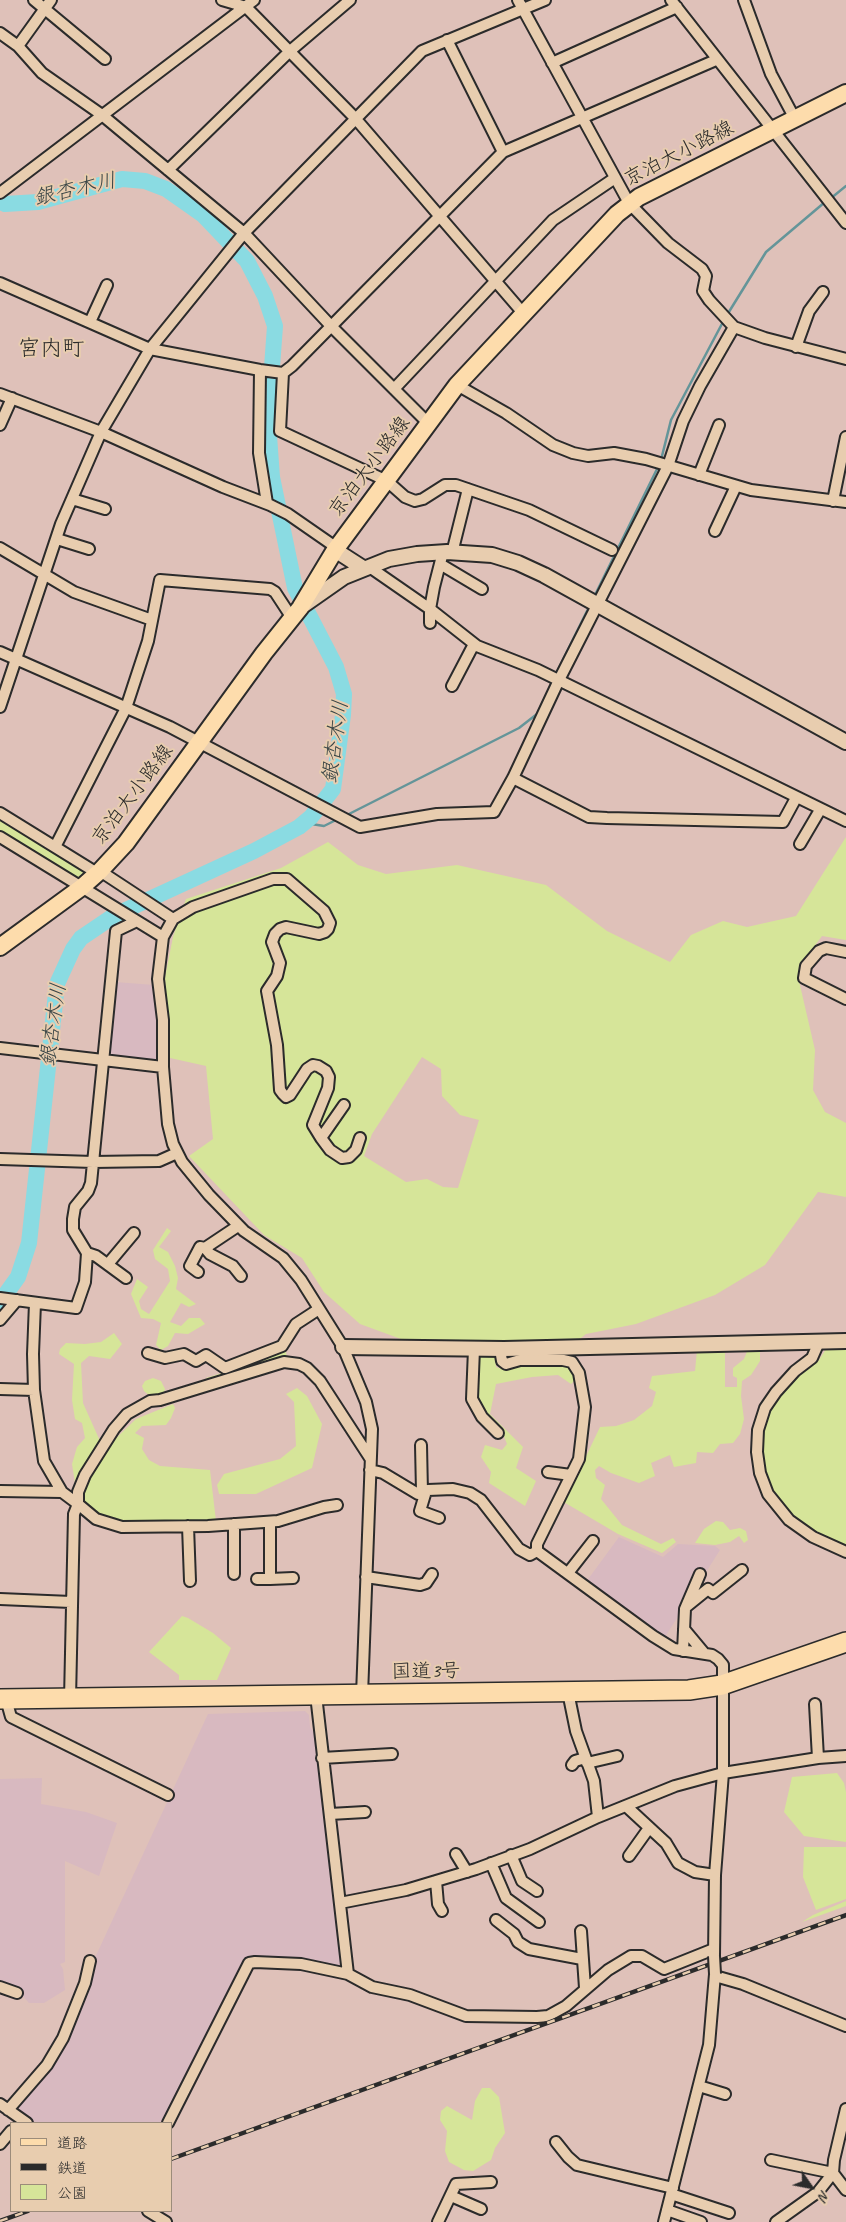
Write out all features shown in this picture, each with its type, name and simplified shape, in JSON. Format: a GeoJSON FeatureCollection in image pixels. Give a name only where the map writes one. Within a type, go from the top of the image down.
{"type":"FeatureCollection","features":[{"type":"Feature","properties":{"kind":"highway","name":"国道3号"},"geometry":{"type":"LineString","coordinates":[[3,1699],[689,1690],[722,1684],[846,1642]]}},
{"type":"Feature","properties":{"kind":"main road","name":"京泊大小路線"},"geometry":{"type":"LineString","coordinates":[[0,947],[82,887],[126,843],[301,606],[336,549],[457,385],[629,203],[846,94]]}},
{"type":"Feature","properties":{"kind":"street"},"geometry":{"type":"LineString","coordinates":[[34,0],[48,4],[105,59]]}},
{"type":"Feature","properties":{"kind":"street"},"geometry":{"type":"LineString","coordinates":[[222,0],[250,4],[290,51],[355,118],[524,312]]}},
{"type":"Feature","properties":{"kind":"street"},"geometry":{"type":"LineString","coordinates":[[168,170],[290,51],[350,0]]}},
{"type":"Feature","properties":{"kind":"street"},"geometry":{"type":"LineString","coordinates":[[518,0],[629,203],[668,243],[702,269],[706,276],[703,291],[734,327],[796,347],[846,359]]}},
{"type":"Feature","properties":{"kind":"street"},"geometry":{"type":"LineString","coordinates":[[0,707],[72,499],[101,432],[150,349],[224,256],[244,234],[422,51],[545,0]]}},
{"type":"Feature","properties":{"kind":"street"},"geometry":{"type":"LineString","coordinates":[[744,0],[771,74],[795,119]]}},
{"type":"Feature","properties":{"kind":"street"},"geometry":{"type":"LineString","coordinates":[[18,46],[48,4]]}},
{"type":"Feature","properties":{"kind":"street"},"geometry":{"type":"LineString","coordinates":[[3,190],[250,4]]}},
{"type":"Feature","properties":{"kind":"street"},"geometry":{"type":"LineString","coordinates":[[552,63],[674,4],[716,60],[846,223]]}},
{"type":"Feature","properties":{"kind":"street"},"geometry":{"type":"LineString","coordinates":[[0,33],[18,46],[42,72],[102,115],[244,234],[331,326],[429,424]]}},
{"type":"Feature","properties":{"kind":"street"},"geometry":{"type":"LineString","coordinates":[[447,40],[503,152]]}},
{"type":"Feature","properties":{"kind":"street"},"geometry":{"type":"LineString","coordinates":[[0,283],[150,349],[283,373],[503,152],[716,60]]}},
{"type":"Feature","properties":{"kind":"street"},"geometry":{"type":"LineString","coordinates":[[394,389],[553,220],[615,178]]}},
{"type":"Feature","properties":{"kind":"street"},"geometry":{"type":"LineString","coordinates":[[90,322],[107,285]]}},
{"type":"Feature","properties":{"kind":"street"},"geometry":{"type":"LineString","coordinates":[[796,347],[810,310],[823,292]]}},
{"type":"Feature","properties":{"kind":"street"},"geometry":{"type":"LineString","coordinates":[[0,652],[200,742],[360,827],[437,814],[494,812],[513,778],[555,678],[593,602],[668,466],[683,421],[700,386],[734,327]]}},
{"type":"Feature","properties":{"kind":"street"},"geometry":{"type":"LineString","coordinates":[[260,370],[259,453],[268,504]]}},
{"type":"Feature","properties":{"kind":"street"},"geometry":{"type":"LineString","coordinates":[[283,373],[280,431],[387,481],[405,497],[415,501],[424,499],[445,485],[456,485],[529,510],[612,550]]}},
{"type":"Feature","properties":{"kind":"street"},"geometry":{"type":"LineString","coordinates":[[457,385],[506,413],[553,445],[573,453],[588,456],[614,453],[655,462],[751,490],[846,502]]}},
{"type":"Feature","properties":{"kind":"street"},"geometry":{"type":"LineString","coordinates":[[0,394],[101,432],[288,514],[336,549],[430,609],[474,644],[555,678],[820,810],[846,821]]}},
{"type":"Feature","properties":{"kind":"street"},"geometry":{"type":"LineString","coordinates":[[0,425],[12,398]]}},
{"type":"Feature","properties":{"kind":"street"},"geometry":{"type":"LineString","coordinates":[[699,475],[719,425]]}},
{"type":"Feature","properties":{"kind":"street"},"geometry":{"type":"LineString","coordinates":[[833,501],[846,437]]}},
{"type":"Feature","properties":{"kind":"street"},"geometry":{"type":"LineString","coordinates":[[715,531],[736,486]]}},
{"type":"Feature","properties":{"kind":"street"},"geometry":{"type":"LineString","coordinates":[[430,623],[430,609],[445,556],[468,489]]}},
{"type":"Feature","properties":{"kind":"street"},"geometry":{"type":"LineString","coordinates":[[72,499],[106,509]]}},
{"type":"Feature","properties":{"kind":"street"},"geometry":{"type":"LineString","coordinates":[[57,539],[89,549]]}},
{"type":"Feature","properties":{"kind":"street"},"geometry":{"type":"LineString","coordinates":[[0,548],[74,592],[152,620]]}},
{"type":"Feature","properties":{"kind":"street"},"geometry":{"type":"LineString","coordinates":[[54,846],[126,708],[148,641],[160,580],[270,589],[301,606],[344,577],[365,567],[402,556],[445,556],[472,552],[492,556],[518,563],[593,602],[846,742]]}},
{"type":"Feature","properties":{"kind":"street"},"geometry":{"type":"LineString","coordinates":[[445,556],[482,589]]}},
{"type":"Feature","properties":{"kind":"street"},"geometry":{"type":"LineString","coordinates":[[452,686],[474,644]]}},
{"type":"Feature","properties":{"kind":"street"},"geometry":{"type":"LineString","coordinates":[[513,778],[589,817],[783,822],[796,798]]}},
{"type":"Feature","properties":{"kind":"street"},"geometry":{"type":"LineString","coordinates":[[800,844],[820,810]]}},
{"type":"Feature","properties":{"kind":"street"},"geometry":{"type":"LineString","coordinates":[[0,813],[99,872],[173,920]]}},
{"type":"Feature","properties":{"kind":"street"},"geometry":{"type":"LineString","coordinates":[[0,837],[163,937]]}},
{"type":"Feature","properties":{"kind":"street"},"geometry":{"type":"LineString","coordinates":[[360,1138],[356,1150],[349,1157],[342,1158],[330,1150],[313,1125],[328,1088],[329,1077],[326,1071],[318,1066],[313,1065],[307,1069],[290,1095],[286,1097],[280,1090],[277,1045],[268,991],[277,976],[280,963],[272,942],[275,934],[286,927],[319,934],[328,929],[328,918],[287,879],[273,878],[193,907],[173,920],[163,937],[158,979],[163,1020],[163,1067],[168,1124],[177,1153],[193,1177],[238,1226],[283,1258],[301,1280],[343,1347],[366,1402],[372,1429],[362,1695]]}},
{"type":"Feature","properties":{"kind":"street"},"geometry":{"type":"LineString","coordinates":[[0,1298],[76,1308],[85,1282],[87,1253],[73,1230],[73,1219],[75,1207],[88,1191],[93,1162],[116,931],[136,920]]}},
{"type":"Feature","properties":{"kind":"street"},"geometry":{"type":"LineString","coordinates":[[846,952],[826,948],[819,951],[806,966],[804,978],[846,999]]}},
{"type":"Feature","properties":{"kind":"street"},"geometry":{"type":"LineString","coordinates":[[0,1048],[163,1067]]}},
{"type":"Feature","properties":{"kind":"street"},"geometry":{"type":"LineString","coordinates":[[321,1138],[344,1106]]}},
{"type":"Feature","properties":{"kind":"street"},"geometry":{"type":"LineString","coordinates":[[0,1159],[93,1162],[158,1161],[177,1153]]}},
{"type":"Feature","properties":{"kind":"street"},"geometry":{"type":"LineString","coordinates":[[198,1272],[190,1266],[200,1247],[206,1248],[238,1226]]}},
{"type":"Feature","properties":{"kind":"street"},"geometry":{"type":"LineString","coordinates":[[108,1264],[134,1233]]}},
{"type":"Feature","properties":{"kind":"street"},"geometry":{"type":"LineString","coordinates":[[206,1248],[210,1254],[233,1266],[241,1276]]}},
{"type":"Feature","properties":{"kind":"street"},"geometry":{"type":"LineString","coordinates":[[87,1253],[96,1256],[126,1278]]}},
{"type":"Feature","properties":{"kind":"street"},"geometry":{"type":"LineString","coordinates":[[0,1320],[15,1300]]}},
{"type":"Feature","properties":{"kind":"street"},"geometry":{"type":"LineString","coordinates":[[35,1303],[34,1390],[44,1461],[62,1492],[96,1519],[122,1527],[234,1524],[270,1522],[324,1507],[337,1506]]}},
{"type":"Feature","properties":{"kind":"street"},"geometry":{"type":"LineString","coordinates":[[148,1352],[164,1358],[184,1354],[196,1361],[206,1355],[225,1368],[282,1346],[296,1324],[319,1309]]}},
{"type":"Feature","properties":{"kind":"street"},"geometry":{"type":"LineString","coordinates":[[343,1347],[500,1349],[846,1341]]}},
{"type":"Feature","properties":{"kind":"street"},"geometry":{"type":"LineString","coordinates":[[819,1342],[812,1358],[795,1371],[776,1392],[765,1408],[758,1430],[760,1473],[768,1494],[789,1520],[813,1537],[846,1552]]}},
{"type":"Feature","properties":{"kind":"street"},"geometry":{"type":"LineString","coordinates":[[474,1349],[472,1398],[482,1417],[498,1432]]}},
{"type":"Feature","properties":{"kind":"street"},"geometry":{"type":"LineString","coordinates":[[500,1349],[502,1361],[506,1364],[520,1360],[563,1360],[572,1362],[577,1368],[585,1407],[579,1459],[537,1544],[537,1551]]}},
{"type":"Feature","properties":{"kind":"street"},"geometry":{"type":"LineString","coordinates":[[70,1699],[74,1514],[78,1504],[78,1492],[85,1475],[114,1429],[128,1414],[150,1401],[160,1400],[284,1362],[307,1368],[320,1381],[370,1458]]}},
{"type":"Feature","properties":{"kind":"street"},"geometry":{"type":"LineString","coordinates":[[0,1389],[34,1390]]}},
{"type":"Feature","properties":{"kind":"street"},"geometry":{"type":"LineString","coordinates":[[421,1445],[424,1492],[420,1511],[439,1518]]}},
{"type":"Feature","properties":{"kind":"street"},"geometry":{"type":"LineString","coordinates":[[370,1470],[384,1474],[418,1494],[453,1489],[470,1493],[481,1500],[519,1549],[530,1555],[537,1551]]}},
{"type":"Feature","properties":{"kind":"street"},"geometry":{"type":"LineString","coordinates":[[548,1472],[571,1476]]}},
{"type":"Feature","properties":{"kind":"street"},"geometry":{"type":"LineString","coordinates":[[0,1491],[62,1492]]}},
{"type":"Feature","properties":{"kind":"street"},"geometry":{"type":"LineString","coordinates":[[270,1522],[270,1578]]}},
{"type":"Feature","properties":{"kind":"street"},"geometry":{"type":"LineString","coordinates":[[234,1524],[234,1574]]}},
{"type":"Feature","properties":{"kind":"street"},"geometry":{"type":"LineString","coordinates":[[188,1526],[190,1581]]}},
{"type":"Feature","properties":{"kind":"street"},"geometry":{"type":"LineString","coordinates":[[568,1573],[593,1541]]}},
{"type":"Feature","properties":{"kind":"street"},"geometry":{"type":"LineString","coordinates":[[537,1551],[653,1636],[674,1649],[704,1653],[721,1661],[722,1773],[715,1875],[714,1975],[709,2045],[664,2222]]}},
{"type":"Feature","properties":{"kind":"street"},"geometry":{"type":"LineString","coordinates":[[686,1606],[708,1589],[713,1593],[742,1570]]}},
{"type":"Feature","properties":{"kind":"street"},"geometry":{"type":"LineString","coordinates":[[366,1577],[420,1584],[426,1583],[432,1574]]}},
{"type":"Feature","properties":{"kind":"street"},"geometry":{"type":"LineString","coordinates":[[684,1651],[686,1606],[700,1574]]}},
{"type":"Feature","properties":{"kind":"street"},"geometry":{"type":"LineString","coordinates":[[257,1579],[293,1578]]}},
{"type":"Feature","properties":{"kind":"street"},"geometry":{"type":"LineString","coordinates":[[0,1599],[71,1602]]}},
{"type":"Feature","properties":{"kind":"street"},"geometry":{"type":"LineString","coordinates":[[684,1629],[704,1653]]}},
{"type":"Feature","properties":{"kind":"street"},"geometry":{"type":"LineString","coordinates":[[568,1692],[576,1731],[594,1781],[598,1817]]}},
{"type":"Feature","properties":{"kind":"street"},"geometry":{"type":"LineString","coordinates":[[316,1695],[348,1974]]}},
{"type":"Feature","properties":{"kind":"street"},"geometry":{"type":"LineString","coordinates":[[3,1699],[10,1717],[168,1795]]}},
{"type":"Feature","properties":{"kind":"street"},"geometry":{"type":"LineString","coordinates":[[815,1704],[818,1758]]}},
{"type":"Feature","properties":{"kind":"street"},"geometry":{"type":"LineString","coordinates":[[322,1758],[392,1754]]}},
{"type":"Feature","properties":{"kind":"street"},"geometry":{"type":"LineString","coordinates":[[572,1765],[575,1761],[617,1756]]}},
{"type":"Feature","properties":{"kind":"street"},"geometry":{"type":"LineString","coordinates":[[340,1903],[406,1890],[467,1872],[530,1849],[598,1817],[675,1786],[722,1773],[818,1758],[846,1756]]}},
{"type":"Feature","properties":{"kind":"street"},"geometry":{"type":"LineString","coordinates":[[626,1806],[666,1843],[678,1863],[696,1872],[715,1875]]}},
{"type":"Feature","properties":{"kind":"street"},"geometry":{"type":"LineString","coordinates":[[330,1814],[366,1812]]}},
{"type":"Feature","properties":{"kind":"street"},"geometry":{"type":"LineString","coordinates":[[629,1856],[649,1828]]}},
{"type":"Feature","properties":{"kind":"street"},"geometry":{"type":"LineString","coordinates":[[456,1854],[467,1872]]}},
{"type":"Feature","properties":{"kind":"street"},"geometry":{"type":"LineString","coordinates":[[511,1855],[522,1881],[537,1891]]}},
{"type":"Feature","properties":{"kind":"street"},"geometry":{"type":"LineString","coordinates":[[491,1863],[506,1898],[540,1922]]}},
{"type":"Feature","properties":{"kind":"street"},"geometry":{"type":"LineString","coordinates":[[436,1881],[438,1904],[442,1911]]}},
{"type":"Feature","properties":{"kind":"street"},"geometry":{"type":"LineString","coordinates":[[496,1920],[514,1934],[518,1942],[529,1949],[582,1959]]}},
{"type":"Feature","properties":{"kind":"street"},"geometry":{"type":"LineString","coordinates":[[580,1931],[585,1988]]}},
{"type":"Feature","properties":{"kind":"street"},"geometry":{"type":"LineString","coordinates":[[169,2122],[249,1963],[301,1964],[348,1974],[372,1987],[410,1995],[466,2016],[548,2016],[566,2006],[608,1970],[631,1956],[642,1956],[664,1969],[714,1952]]}},
{"type":"Feature","properties":{"kind":"street"},"geometry":{"type":"LineString","coordinates":[[21,2122],[4,2107],[47,2065],[63,2038],[85,1983],[90,1961]]}},
{"type":"Feature","properties":{"kind":"street"},"geometry":{"type":"LineString","coordinates":[[714,1975],[744,1984],[846,2026]]}},
{"type":"Feature","properties":{"kind":"street"},"geometry":{"type":"LineString","coordinates":[[0,1987],[17,1993]]}},
{"type":"Feature","properties":{"kind":"street"},"geometry":{"type":"LineString","coordinates":[[699,2086],[725,2094]]}},
{"type":"Feature","properties":{"kind":"street"},"geometry":{"type":"LineString","coordinates":[[776,2222],[818,2192],[833,2173],[841,2151],[846,2109]]}},
{"type":"Feature","properties":{"kind":"street"},"geometry":{"type":"LineString","coordinates":[[0,2144],[10,2132]]}},
{"type":"Feature","properties":{"kind":"street"},"geometry":{"type":"LineString","coordinates":[[556,2142],[568,2158],[577,2165],[672,2191],[729,2213]]}},
{"type":"Feature","properties":{"kind":"street"},"geometry":{"type":"LineString","coordinates":[[771,2160],[833,2173],[845,2189]]}},
{"type":"Feature","properties":{"kind":"street"},"geometry":{"type":"LineString","coordinates":[[438,2222],[456,2184],[491,2182]]}},
{"type":"Feature","properties":{"kind":"street"},"geometry":{"type":"LineString","coordinates":[[451,2196],[481,2209]]}},
{"type":"Feature","properties":{"kind":"street"},"geometry":{"type":"LineString","coordinates":[[667,2210],[701,2222]]}},
{"type":"Feature","properties":{"kind":"street"},"geometry":{"type":"LineString","coordinates":[[150,2212],[166,2222]]}},
{"type":"Feature","properties":{"kind":"shaded area"},"geometry":{"type":"Polygon","coordinates":[[[115,982],[154,985],[158,1056],[156,1060],[110,1056],[108,1053],[115,982]]]}},
{"type":"Feature","properties":{"kind":"shaded area"},"geometry":{"type":"Polygon","coordinates":[[[619,1537],[663,1557],[678,1544],[715,1546],[720,1550],[665,1637],[644,1625],[586,1582],[619,1537]]]}},
{"type":"Feature","properties":{"kind":"shaded area"},"geometry":{"type":"Polygon","coordinates":[[[305,1711],[309,1715],[310,1727],[317,1737],[343,1965],[337,1969],[248,1959],[166,2122],[32,2122],[13,2108],[47,2068],[93,1962],[208,1714],[305,1711]]]}},
{"type":"Feature","properties":{"kind":"shaded area"},"geometry":{"type":"Polygon","coordinates":[[[42,1778],[41,1804],[86,1812],[117,1823],[99,1876],[65,1861],[65,1962],[60,1964],[63,1969],[65,1990],[44,2003],[29,2003],[19,1992],[0,1983],[0,1779],[42,1778]]]}},
{"type":"Feature","properties":{"kind":"green space"},"geometry":{"type":"Polygon","coordinates":[[[0,817],[86,870],[75,880],[0,834],[0,817]]]}},
{"type":"Feature","properties":{"kind":"green space"},"geometry":{"type":"Polygon","coordinates":[[[846,837],[846,940],[822,936],[801,964],[799,981],[815,1050],[813,1090],[825,1112],[846,1123],[846,1197],[818,1192],[765,1265],[715,1295],[636,1324],[586,1334],[568,1348],[492,1341],[401,1339],[360,1324],[324,1292],[302,1258],[264,1235],[189,1156],[213,1139],[206,1066],[170,1058],[165,977],[173,937],[186,899],[281,868],[328,842],[358,865],[386,874],[457,865],[546,885],[607,931],[670,962],[691,935],[723,921],[747,927],[796,916],[846,837]],[[422,1057],[372,1134],[364,1156],[406,1182],[427,1179],[443,1187],[458,1188],[479,1120],[460,1115],[442,1096],[441,1069],[422,1057]]]}},
{"type":"Feature","properties":{"kind":"green space"},"geometry":{"type":"Polygon","coordinates":[[[167,1228],[171,1231],[159,1247],[168,1252],[175,1266],[178,1278],[176,1289],[196,1304],[189,1307],[181,1303],[170,1322],[181,1326],[189,1318],[200,1318],[205,1324],[188,1334],[175,1333],[168,1346],[161,1350],[156,1345],[161,1323],[153,1319],[141,1318],[131,1294],[137,1279],[148,1287],[139,1301],[141,1309],[149,1314],[170,1281],[168,1269],[155,1259],[153,1250],[167,1228]]]}},
{"type":"Feature","properties":{"kind":"green space"},"geometry":{"type":"Polygon","coordinates":[[[114,1333],[122,1344],[110,1359],[89,1356],[81,1363],[83,1403],[100,1441],[111,1443],[136,1419],[173,1404],[175,1408],[166,1425],[142,1426],[135,1433],[144,1438],[142,1449],[149,1460],[160,1466],[210,1470],[216,1521],[110,1520],[85,1508],[73,1492],[75,1483],[72,1464],[77,1447],[85,1438],[82,1423],[75,1419],[72,1400],[74,1364],[59,1354],[60,1349],[66,1343],[85,1344],[101,1342],[114,1333]]]}},
{"type":"Feature","properties":{"kind":"green space"},"geometry":{"type":"Polygon","coordinates":[[[285,1348],[287,1357],[206,1382],[206,1378],[238,1368],[285,1348]]]}},
{"type":"Feature","properties":{"kind":"green space"},"geometry":{"type":"Polygon","coordinates":[[[846,1348],[846,1547],[815,1533],[792,1517],[771,1489],[764,1471],[761,1452],[764,1430],[770,1411],[781,1392],[798,1374],[819,1360],[826,1349],[846,1348]]]}},
{"type":"Feature","properties":{"kind":"green space"},"geometry":{"type":"Polygon","coordinates":[[[748,1349],[760,1351],[760,1361],[751,1375],[742,1381],[741,1396],[744,1419],[740,1434],[733,1443],[720,1444],[713,1453],[697,1452],[696,1463],[674,1467],[670,1455],[651,1463],[655,1476],[639,1483],[611,1473],[599,1466],[595,1470],[596,1478],[605,1485],[601,1499],[622,1525],[661,1544],[673,1538],[676,1542],[662,1553],[618,1534],[562,1501],[600,1427],[616,1426],[634,1420],[652,1406],[656,1392],[649,1388],[652,1376],[695,1371],[697,1350],[725,1350],[725,1387],[737,1387],[737,1378],[733,1376],[733,1368],[744,1359],[748,1349]]]}},
{"type":"Feature","properties":{"kind":"green space"},"geometry":{"type":"Polygon","coordinates":[[[495,1355],[496,1367],[502,1369],[535,1364],[566,1364],[572,1370],[576,1379],[571,1384],[558,1375],[532,1377],[496,1384],[490,1414],[523,1447],[516,1468],[536,1481],[525,1506],[489,1483],[491,1472],[481,1457],[485,1445],[502,1450],[507,1444],[503,1434],[486,1417],[476,1398],[478,1357],[495,1355]]]}},
{"type":"Feature","properties":{"kind":"green space"},"geometry":{"type":"Polygon","coordinates":[[[153,1378],[161,1381],[165,1389],[163,1395],[150,1396],[144,1391],[142,1386],[145,1381],[153,1378]]]}},
{"type":"Feature","properties":{"kind":"green space"},"geometry":{"type":"Polygon","coordinates":[[[297,1388],[307,1396],[322,1424],[312,1468],[256,1494],[219,1494],[217,1485],[224,1474],[280,1459],[296,1446],[294,1402],[286,1394],[297,1388]]]}},
{"type":"Feature","properties":{"kind":"green space"},"geometry":{"type":"Polygon","coordinates":[[[716,1521],[723,1522],[730,1530],[740,1528],[746,1531],[748,1540],[744,1543],[739,1536],[730,1542],[715,1545],[695,1543],[704,1529],[716,1521]]]}},
{"type":"Feature","properties":{"kind":"green space"},"geometry":{"type":"Polygon","coordinates":[[[182,1616],[213,1633],[231,1648],[217,1680],[179,1680],[179,1675],[149,1652],[182,1616]]]}},
{"type":"Feature","properties":{"kind":"green space"},"geometry":{"type":"Polygon","coordinates":[[[837,1773],[844,1783],[846,1792],[846,1842],[804,1836],[784,1812],[792,1777],[837,1773]]]}},
{"type":"Feature","properties":{"kind":"green space"},"geometry":{"type":"Polygon","coordinates":[[[804,1847],[846,1847],[846,1899],[816,1910],[803,1877],[804,1847]]]}},
{"type":"Feature","properties":{"kind":"green space"},"geometry":{"type":"Polygon","coordinates":[[[846,1901],[846,1906],[802,1922],[813,1915],[846,1901]]]}},
{"type":"Feature","properties":{"kind":"green space"},"geometry":{"type":"Polygon","coordinates":[[[482,2088],[490,2088],[499,2097],[505,2133],[495,2148],[491,2160],[473,2171],[464,2170],[449,2162],[445,2151],[447,2131],[440,2120],[441,2111],[447,2106],[472,2120],[475,2101],[482,2088]]]}},
{"type":"Feature","properties":{"kind":"waterway","name":"銀杏木川"},"geometry":{"type":"LineString","coordinates":[[0,202],[5,204],[38,202],[122,179],[145,181],[166,189],[203,215],[247,261],[265,296],[275,326],[268,422],[272,477],[295,588],[336,667],[344,694],[333,789],[311,817],[299,827],[254,851],[115,915],[81,938],[73,949],[57,984],[29,1243],[18,1277],[0,1302]]}},
{"type":"Feature","properties":{"kind":"waterway"},"geometry":{"type":"LineString","coordinates":[[830,199],[846,186]]}},
{"type":"Feature","properties":{"kind":"waterway"},"geometry":{"type":"LineString","coordinates":[[727,315],[766,252],[825,202]]}},
{"type":"Feature","properties":{"kind":"waterway"},"geometry":{"type":"LineString","coordinates":[[661,460],[671,420],[724,320]]}},
{"type":"Feature","properties":{"kind":"waterway"},"geometry":{"type":"LineString","coordinates":[[594,597],[659,465]]}},
{"type":"Feature","properties":{"kind":"waterway"},"geometry":{"type":"LineString","coordinates":[[555,676],[589,607]]}},
{"type":"Feature","properties":{"kind":"waterway"},"geometry":{"type":"LineString","coordinates":[[345,816],[519,728],[537,714],[553,681]]}},
{"type":"Feature","properties":{"kind":"waterway"},"geometry":{"type":"LineString","coordinates":[[299,827],[305,823],[324,826],[338,819]]}},
{"type":"Feature","properties":{"kind":"railway"},"geometry":{"type":"LineString","coordinates":[[172,2159],[846,1915]]}},
{"type":"Feature","properties":{"kind":"railway"},"geometry":{"type":"LineString","coordinates":[[0,2221],[25,2212]]}},
{"type":"Feature","properties":{"kind":"district","name":"宮内町"},"geometry":{"type":"Point","coordinates":[51,349]}}]}
